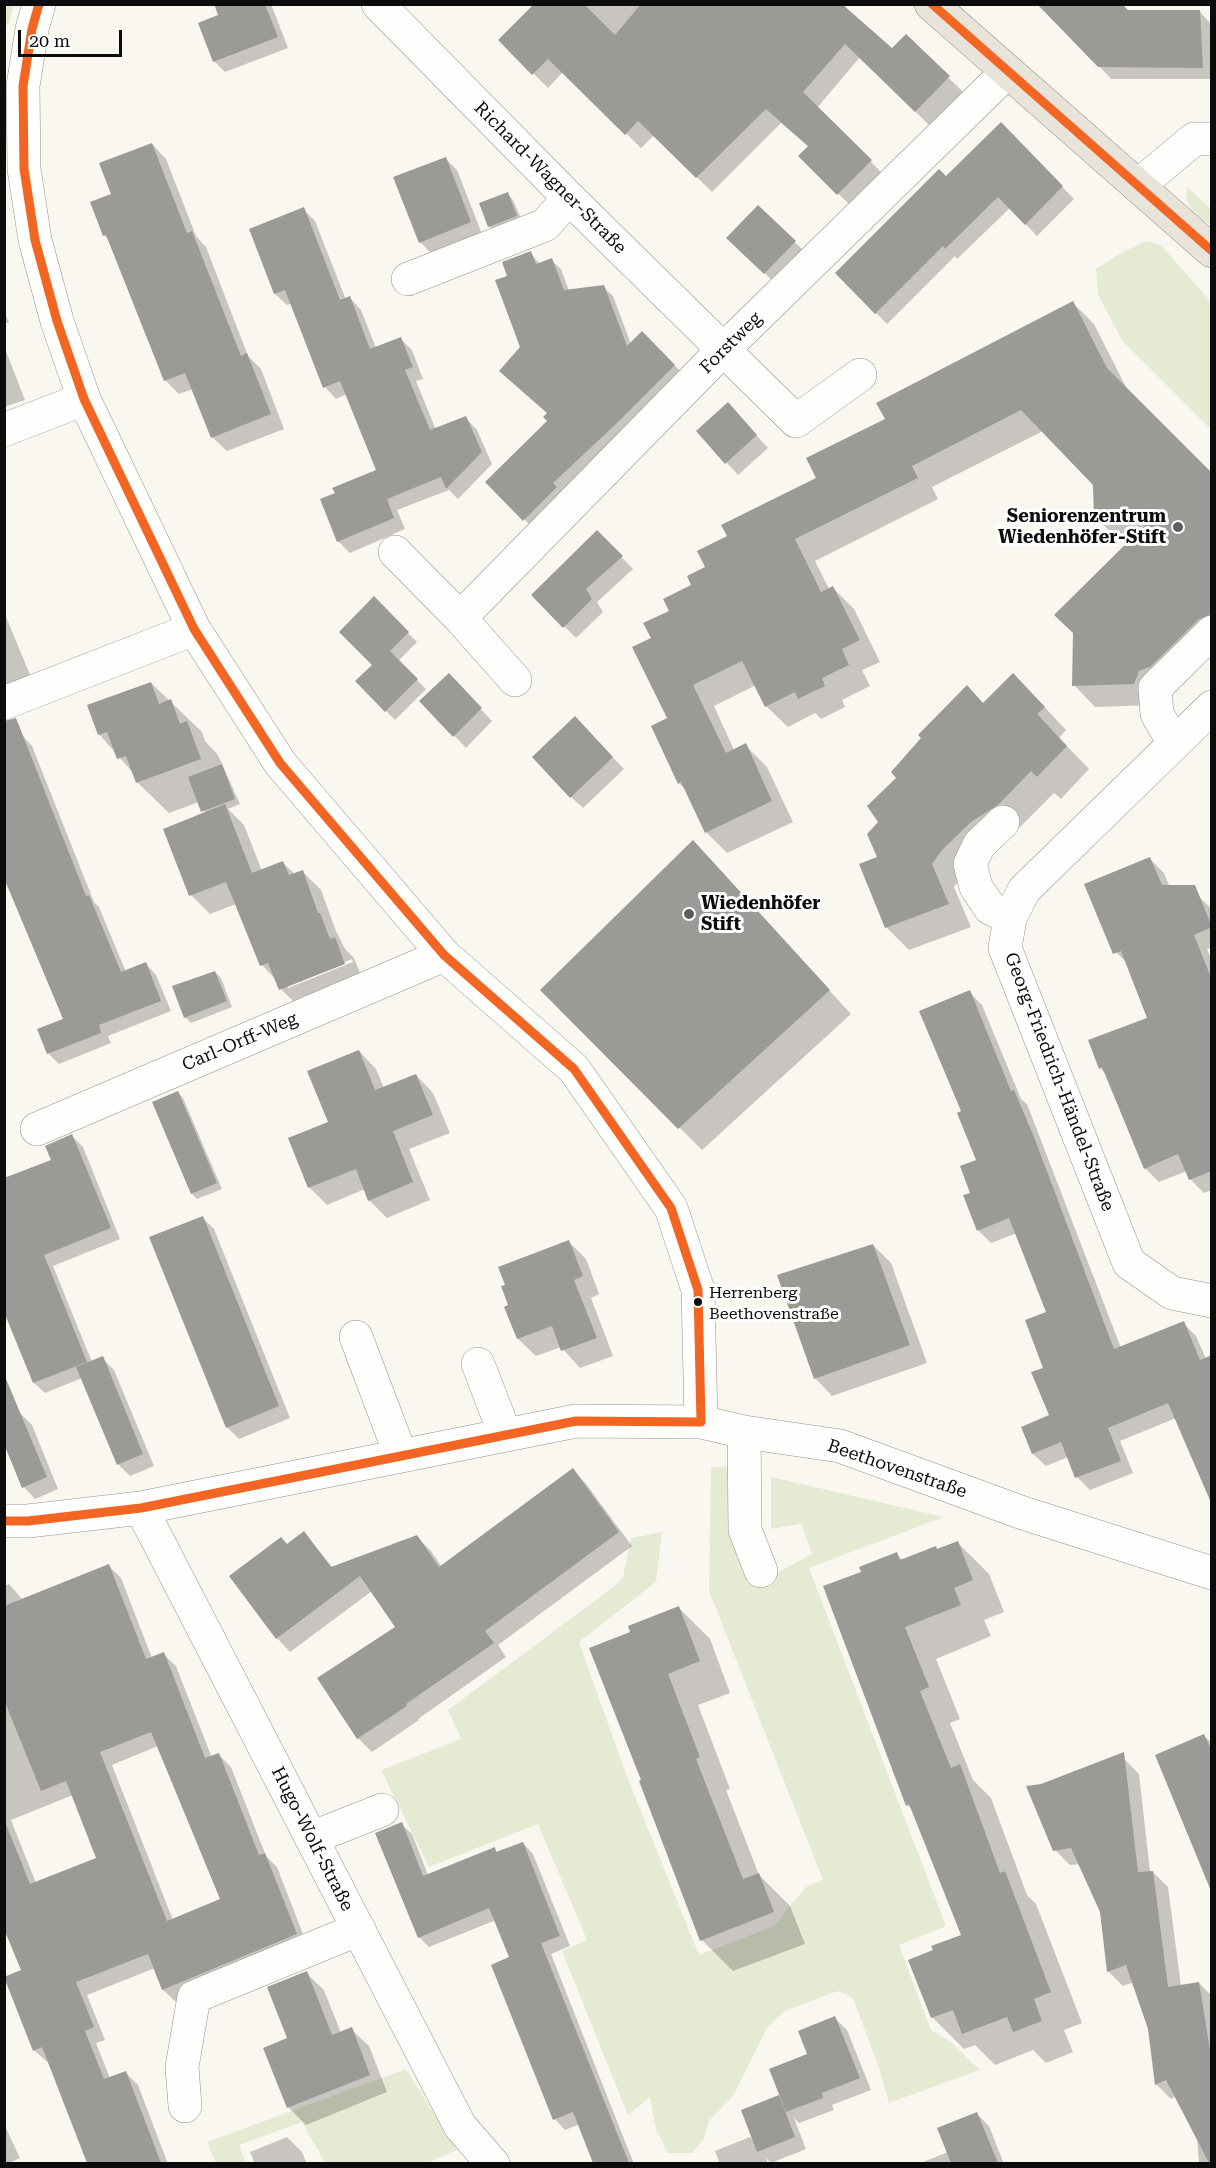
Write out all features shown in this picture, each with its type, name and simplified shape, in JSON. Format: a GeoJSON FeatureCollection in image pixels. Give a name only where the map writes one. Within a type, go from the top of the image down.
{"type":"FeatureCollection","features":[{"type":"Feature","properties":{"kind":"main road"},"geometry":{"type":"LineString","coordinates":[[931,4],[1212,251]]}},
{"type":"Feature","properties":{"kind":"street"},"geometry":{"type":"LineString","coordinates":[[39,4],[14,85],[35,240],[57,321],[84,399],[194,629],[280,763],[444,955],[574,1069],[671,1208],[698,1290],[701,1422]]}},
{"type":"Feature","properties":{"kind":"street","name":"Richard-Wagner-Straße"},"geometry":{"type":"LineString","coordinates":[[378,4],[569,198],[796,421],[860,375]]}},
{"type":"Feature","properties":{"kind":"street","name":"Forstweg"},"geometry":{"type":"LineString","coordinates":[[460,618],[723,350],[1007,72]]}},
{"type":"Feature","properties":{"kind":"street"},"geometry":{"type":"LineString","coordinates":[[1138,186],[1194,139],[1212,139]]}},
{"type":"Feature","properties":{"kind":"street"},"geometry":{"type":"LineString","coordinates":[[408,279],[545,225],[569,198]]}},
{"type":"Feature","properties":{"kind":"street"},"geometry":{"type":"LineString","coordinates":[[4,430],[84,399]]}},
{"type":"Feature","properties":{"kind":"street"},"geometry":{"type":"LineString","coordinates":[[395,552],[460,618],[515,680]]}},
{"type":"Feature","properties":{"kind":"street"},"geometry":{"type":"LineString","coordinates":[[4,703],[194,629]]}},
{"type":"Feature","properties":{"kind":"street"},"geometry":{"type":"LineString","coordinates":[[1174,744],[1157,714],[1155,688],[1212,632]]}},
{"type":"Feature","properties":{"kind":"street","name":"Georg-Friedrich-Händel-Straße"},"geometry":{"type":"LineString","coordinates":[[1212,707],[1024,890],[1010,918],[1005,948],[1129,1263],[1172,1293],[1212,1301]]}},
{"type":"Feature","properties":{"kind":"street"},"geometry":{"type":"LineString","coordinates":[[1003,822],[979,844],[970,864],[976,887],[990,908],[1010,918]]}},
{"type":"Feature","properties":{"kind":"street","name":"Carl-Orff-Weg"},"geometry":{"type":"LineString","coordinates":[[37,1129],[444,955]]}},
{"type":"Feature","properties":{"kind":"street"},"geometry":{"type":"LineString","coordinates":[[356,1337],[401,1456]]}},
{"type":"Feature","properties":{"kind":"street"},"geometry":{"type":"LineString","coordinates":[[478,1364],[506,1434]]}},
{"type":"Feature","properties":{"kind":"street","name":"Beethovenstraße"},"geometry":{"type":"LineString","coordinates":[[4,1521],[28,1521],[141,1508],[576,1421],[701,1422],[744,1432],[840,1446],[1023,1513],[1212,1573]]}},
{"type":"Feature","properties":{"kind":"street"},"geometry":{"type":"LineString","coordinates":[[744,1432],[745,1530],[761,1571]]}},
{"type":"Feature","properties":{"kind":"street","name":"Hugo-Wolf-Straße"},"geometry":{"type":"LineString","coordinates":[[141,1508],[460,2126],[493,2163]]}},
{"type":"Feature","properties":{"kind":"street"},"geometry":{"type":"LineString","coordinates":[[311,1838],[382,1810]]}},
{"type":"Feature","properties":{"kind":"street"},"geometry":{"type":"LineString","coordinates":[[185,2106],[182,2067],[194,1997],[358,1929]]}},
{"type":"Feature","properties":{"kind":"green space"},"geometry":{"type":"Polygon","coordinates":[[[5,4],[14,5],[9,23],[5,27],[5,4]]]}},
{"type":"Feature","properties":{"kind":"green space"},"geometry":{"type":"Polygon","coordinates":[[[1187,187],[1211,209],[1211,225],[1192,210],[1187,200],[1187,187]]]}},
{"type":"Feature","properties":{"kind":"green space"},"geometry":{"type":"Polygon","coordinates":[[[1146,241],[1161,245],[1211,302],[1211,429],[1123,342],[1098,295],[1096,269],[1146,241]]]}},
{"type":"Feature","properties":{"kind":"green space"},"geometry":{"type":"Polygon","coordinates":[[[734,1466],[736,1538],[753,1585],[812,1554],[801,1524],[771,1529],[771,1477],[944,1517],[809,1568],[946,1926],[899,1945],[931,2030],[950,2041],[980,2070],[889,2103],[879,2068],[853,1998],[838,1991],[785,2011],[767,2028],[734,2095],[709,2121],[704,2139],[692,2153],[668,2153],[656,2129],[650,2097],[628,2115],[562,1951],[587,1940],[538,1824],[429,1867],[381,1770],[461,1739],[448,1710],[612,1588],[623,1577],[631,1538],[662,1532],[656,1582],[579,1642],[626,1774],[699,1955],[774,1926],[806,1887],[823,1880],[709,1591],[711,1467],[734,1466]]]}},
{"type":"Feature","properties":{"kind":"green space"},"geometry":{"type":"Polygon","coordinates":[[[406,2069],[457,2150],[427,2163],[325,2163],[302,2122],[239,2145],[246,2163],[216,2163],[207,2142],[406,2069]]]}},
{"type":"Feature","properties":{"kind":"building"},"geometry":{"type":"Polygon","coordinates":[[[214,4],[265,4],[278,37],[213,62],[198,23],[218,15],[214,4]]]}},
{"type":"Feature","properties":{"kind":"building"},"geometry":{"type":"Polygon","coordinates":[[[534,4],[584,4],[615,35],[641,4],[842,4],[892,48],[906,34],[950,76],[915,112],[845,44],[803,92],[872,160],[837,195],[798,156],[808,146],[766,109],[696,178],[638,121],[625,135],[548,59],[532,75],[498,40],[534,4]]]}},
{"type":"Feature","properties":{"kind":"building"},"geometry":{"type":"Polygon","coordinates":[[[1037,4],[1122,4],[1128,10],[1200,10],[1203,68],[1098,67],[1037,4]]]}},
{"type":"Feature","properties":{"kind":"building"},"geometry":{"type":"Polygon","coordinates":[[[1001,122],[1063,186],[1025,225],[998,197],[945,249],[943,246],[875,314],[835,273],[939,169],[946,176],[1001,122]]]}},
{"type":"Feature","properties":{"kind":"building"},"geometry":{"type":"Polygon","coordinates":[[[152,143],[187,233],[192,231],[241,356],[247,353],[271,414],[211,438],[185,373],[164,381],[106,235],[103,236],[90,202],[111,194],[99,163],[152,143]]]}},
{"type":"Feature","properties":{"kind":"building"},"geometry":{"type":"Polygon","coordinates":[[[446,157],[471,222],[419,243],[393,177],[446,157]]]}},
{"type":"Feature","properties":{"kind":"building"},"geometry":{"type":"Polygon","coordinates":[[[508,192],[517,216],[488,227],[479,203],[508,192]]]}},
{"type":"Feature","properties":{"kind":"building"},"geometry":{"type":"Polygon","coordinates":[[[758,205],[796,241],[764,274],[726,238],[758,205]]]}},
{"type":"Feature","properties":{"kind":"building"},"geometry":{"type":"Polygon","coordinates":[[[304,207],[340,300],[350,296],[370,349],[401,337],[413,367],[405,370],[430,430],[466,416],[482,452],[446,489],[441,477],[387,499],[394,518],[337,542],[320,499],[335,493],[332,488],[376,470],[340,381],[323,388],[285,290],[274,294],[249,229],[304,207]]]}},
{"type":"Feature","properties":{"kind":"building"},"geometry":{"type":"Polygon","coordinates":[[[531,251],[536,264],[552,258],[564,290],[604,285],[627,346],[642,331],[675,365],[553,483],[557,487],[523,521],[485,482],[547,421],[543,417],[547,413],[499,371],[520,347],[495,280],[507,276],[502,262],[531,251]]]}},
{"type":"Feature","properties":{"kind":"building"},"geometry":{"type":"Polygon","coordinates":[[[1073,301],[1107,368],[1212,473],[1212,614],[1199,619],[1150,667],[1139,671],[1134,684],[1072,686],[1073,633],[1054,615],[1153,517],[1094,518],[1093,485],[1021,410],[912,466],[918,478],[795,539],[821,592],[833,586],[860,640],[842,649],[849,665],[822,678],[825,686],[798,699],[795,692],[765,707],[742,661],[693,685],[726,753],[746,743],[772,801],[705,833],[681,782],[678,784],[651,726],[667,718],[632,647],[651,638],[643,623],[669,611],[663,599],[691,585],[687,576],[705,567],[697,551],[727,536],[721,525],[816,478],[806,458],[885,419],[876,403],[1073,301]]]}},
{"type":"Feature","properties":{"kind":"building"},"geometry":{"type":"Polygon","coordinates":[[[728,402],[757,435],[725,464],[696,431],[728,402]]]}},
{"type":"Feature","properties":{"kind":"building"},"geometry":{"type":"Polygon","coordinates":[[[597,530],[623,556],[586,589],[592,599],[563,628],[531,595],[597,530]]]}},
{"type":"Feature","properties":{"kind":"building"},"geometry":{"type":"Polygon","coordinates":[[[374,596],[409,632],[390,651],[418,679],[385,712],[355,681],[372,665],[339,632],[374,596]]]}},
{"type":"Feature","properties":{"kind":"building"},"geometry":{"type":"Polygon","coordinates":[[[449,673],[482,708],[453,737],[419,701],[449,673]]]}},
{"type":"Feature","properties":{"kind":"building"},"geometry":{"type":"Polygon","coordinates":[[[1013,673],[1045,707],[1037,714],[1067,746],[1037,777],[1031,771],[999,804],[971,822],[942,850],[932,864],[949,904],[885,928],[859,864],[877,857],[867,834],[878,822],[867,806],[896,778],[891,772],[921,738],[918,735],[967,685],[983,703],[1013,673]]]}},
{"type":"Feature","properties":{"kind":"building"},"geometry":{"type":"Polygon","coordinates":[[[151,682],[159,704],[171,699],[180,724],[187,721],[201,759],[136,783],[126,756],[117,759],[107,732],[98,735],[87,705],[151,682]]]}},
{"type":"Feature","properties":{"kind":"building"},"geometry":{"type":"Polygon","coordinates":[[[575,716],[613,757],[570,798],[532,757],[575,716]]]}},
{"type":"Feature","properties":{"kind":"building"},"geometry":{"type":"Polygon","coordinates":[[[16,718],[86,896],[89,895],[121,972],[146,962],[161,1001],[99,1025],[101,1033],[47,1054],[37,1029],[63,1019],[4,878],[4,721],[16,718]]]}},
{"type":"Feature","properties":{"kind":"building"},"geometry":{"type":"Polygon","coordinates":[[[222,764],[235,799],[201,812],[188,777],[222,764]]]}},
{"type":"Feature","properties":{"kind":"building"},"geometry":{"type":"Polygon","coordinates":[[[225,804],[252,873],[283,861],[289,875],[303,870],[318,913],[320,913],[330,939],[335,937],[345,964],[279,990],[268,963],[260,966],[226,882],[189,896],[163,829],[225,804]]]}},
{"type":"Feature","properties":{"kind":"building","name":"Wiedenhöfer Stift"},"geometry":{"type":"Polygon","coordinates":[[[693,840],[830,990],[678,1129],[540,990],[693,840]]]}},
{"type":"Feature","properties":{"kind":"building"},"geometry":{"type":"Polygon","coordinates":[[[1150,857],[1162,885],[1195,885],[1212,927],[1194,935],[1212,980],[1212,1171],[1189,1180],[1178,1154],[1144,1169],[1102,1067],[1099,1069],[1088,1040],[1147,1018],[1121,951],[1113,954],[1084,884],[1150,857]]]}},
{"type":"Feature","properties":{"kind":"building"},"geometry":{"type":"Polygon","coordinates":[[[215,971],[227,1001],[184,1018],[172,986],[215,971]]]}},
{"type":"Feature","properties":{"kind":"building"},"geometry":{"type":"Polygon","coordinates":[[[970,990],[1011,1091],[1014,1090],[1034,1137],[1114,1349],[1184,1321],[1200,1360],[1212,1355],[1212,1505],[1168,1403],[1108,1428],[1121,1461],[1075,1478],[1061,1442],[1032,1454],[1021,1427],[1049,1415],[1031,1372],[1043,1368],[1025,1320],[1046,1312],[1009,1218],[977,1231],[963,1195],[970,1193],[960,1166],[976,1160],[957,1113],[961,1111],[919,1011],[970,990]]]}},
{"type":"Feature","properties":{"kind":"building"},"geometry":{"type":"Polygon","coordinates":[[[359,1050],[375,1090],[416,1074],[433,1115],[393,1131],[413,1182],[368,1201],[356,1169],[308,1188],[288,1138],[328,1122],[307,1071],[359,1050]]]}},
{"type":"Feature","properties":{"kind":"building"},"geometry":{"type":"Polygon","coordinates":[[[178,1091],[217,1183],[191,1194],[152,1102],[178,1091]]]}},
{"type":"Feature","properties":{"kind":"building"},"geometry":{"type":"Polygon","coordinates":[[[72,1134],[111,1228],[44,1255],[87,1362],[33,1383],[4,1312],[4,1178],[51,1160],[45,1146],[72,1134]]]}},
{"type":"Feature","properties":{"kind":"building"},"geometry":{"type":"Polygon","coordinates":[[[203,1216],[279,1406],[226,1428],[149,1237],[203,1216]]]}},
{"type":"Feature","properties":{"kind":"building"},"geometry":{"type":"Polygon","coordinates":[[[569,1240],[583,1276],[574,1280],[597,1338],[561,1351],[552,1326],[517,1339],[504,1307],[508,1305],[501,1286],[505,1285],[498,1267],[569,1240]]]}},
{"type":"Feature","properties":{"kind":"building"},"geometry":{"type":"Polygon","coordinates":[[[873,1244],[910,1345],[814,1379],[777,1275],[873,1244]]]}},
{"type":"Feature","properties":{"kind":"building"},"geometry":{"type":"Polygon","coordinates":[[[103,1356],[143,1454],[117,1465],[76,1367],[103,1356]]]}},
{"type":"Feature","properties":{"kind":"building"},"geometry":{"type":"Polygon","coordinates":[[[4,1374],[47,1477],[22,1488],[4,1444],[4,1374]]]}},
{"type":"Feature","properties":{"kind":"building"},"geometry":{"type":"Polygon","coordinates":[[[573,1468],[619,1532],[485,1631],[494,1643],[357,1739],[317,1678],[395,1627],[360,1576],[276,1639],[229,1576],[281,1537],[287,1544],[304,1531],[331,1567],[417,1535],[439,1567],[573,1468]]]}},
{"type":"Feature","properties":{"kind":"building"},"geometry":{"type":"Polygon","coordinates":[[[958,1541],[973,1580],[954,1588],[961,1605],[905,1627],[929,1687],[920,1691],[951,1768],[960,1764],[1000,1873],[1005,1871],[1051,1992],[1034,1999],[1042,2021],[1013,2032],[1007,2017],[962,2034],[953,2010],[931,2018],[908,1960],[933,1950],[931,1946],[961,1935],[909,1804],[906,1806],[823,1586],[861,1572],[859,1567],[897,1552],[900,1560],[936,1546],[937,1549],[958,1541]]]}},
{"type":"Feature","properties":{"kind":"building"},"geometry":{"type":"Polygon","coordinates":[[[109,1564],[146,1659],[164,1652],[205,1758],[219,1753],[259,1855],[265,1853],[297,1934],[162,1990],[148,1954],[76,1982],[94,2027],[85,2031],[104,2079],[126,2071],[161,2163],[87,2163],[42,2047],[33,2051],[4,1977],[21,1970],[4,1929],[4,1824],[6,1824],[30,1884],[96,1858],[66,1781],[41,1791],[4,1700],[4,1606],[109,1564]],[[151,1732],[100,1752],[167,1921],[220,1899],[151,1732]]]}},
{"type":"Feature","properties":{"kind":"building"},"geometry":{"type":"Polygon","coordinates":[[[679,1606],[700,1661],[668,1674],[700,1757],[696,1759],[743,1879],[759,1873],[774,1912],[700,1941],[639,1781],[641,1780],[589,1648],[630,1632],[628,1626],[679,1606]]]}},
{"type":"Feature","properties":{"kind":"building"},"geometry":{"type":"Polygon","coordinates":[[[1204,1734],[1212,1752],[1211,1891],[1155,1755],[1204,1734]]]}},
{"type":"Feature","properties":{"kind":"building"},"geometry":{"type":"Polygon","coordinates":[[[1124,1752],[1138,1872],[1153,1871],[1168,1987],[1199,1982],[1212,2062],[1212,2163],[1209,2163],[1166,2080],[1155,2085],[1148,2029],[1126,1965],[1107,1972],[1100,1912],[1071,1848],[1053,1851],[1026,1786],[1041,1784],[1124,1752]]]}},
{"type":"Feature","properties":{"kind":"building"},"geometry":{"type":"Polygon","coordinates":[[[402,1822],[423,1876],[495,1847],[496,1852],[523,1842],[560,1936],[541,1943],[629,2163],[593,2163],[573,2112],[553,2120],[491,1965],[509,1957],[489,1908],[418,1938],[375,1833],[402,1822]]]}},
{"type":"Feature","properties":{"kind":"building"},"geometry":{"type":"Polygon","coordinates":[[[307,1971],[332,2035],[352,2027],[370,2075],[287,2108],[263,2048],[287,2038],[267,1987],[307,1971]]]}},
{"type":"Feature","properties":{"kind":"building"},"geometry":{"type":"Polygon","coordinates":[[[835,2016],[860,2078],[822,2093],[823,2098],[786,2112],[769,2069],[807,2054],[798,2031],[835,2016]]]}},
{"type":"Feature","properties":{"kind":"building"},"geometry":{"type":"Polygon","coordinates":[[[779,2095],[795,2137],[757,2152],[741,2110],[779,2095]]]}},
{"type":"Feature","properties":{"kind":"building"},"geometry":{"type":"Polygon","coordinates":[[[977,2112],[998,2163],[951,2163],[937,2128],[977,2112]]]}},
{"type":"Feature","properties":{"kind":"transit line"},"geometry":{"type":"LineString","coordinates":[[39,4],[32,29],[23,86],[24,169],[35,240],[57,321],[84,399],[194,629],[280,763],[444,955],[574,1069],[671,1208],[698,1290],[701,1422]]}},
{"type":"Feature","properties":{"kind":"transit line"},"geometry":{"type":"LineString","coordinates":[[932,4],[1212,251]]}},
{"type":"Feature","properties":{"kind":"transit line"},"geometry":{"type":"LineString","coordinates":[[4,1521],[28,1521],[141,1508],[576,1421],[701,1422]]}},
{"type":"Feature","properties":{"kind":"place","name":"Seniorenzentrum Wiedenhöfer-Stift"},"geometry":{"type":"Point","coordinates":[1178,527]}},
{"type":"Feature","properties":{"kind":"place","name":"Wiedenhöfer Stift"},"geometry":{"type":"Point","coordinates":[689,914]}},
{"type":"Feature","properties":{"kind":"place","name":"Herrenberg Beethovenstraße"},"geometry":{"type":"Point","coordinates":[698,1302]}}]}
